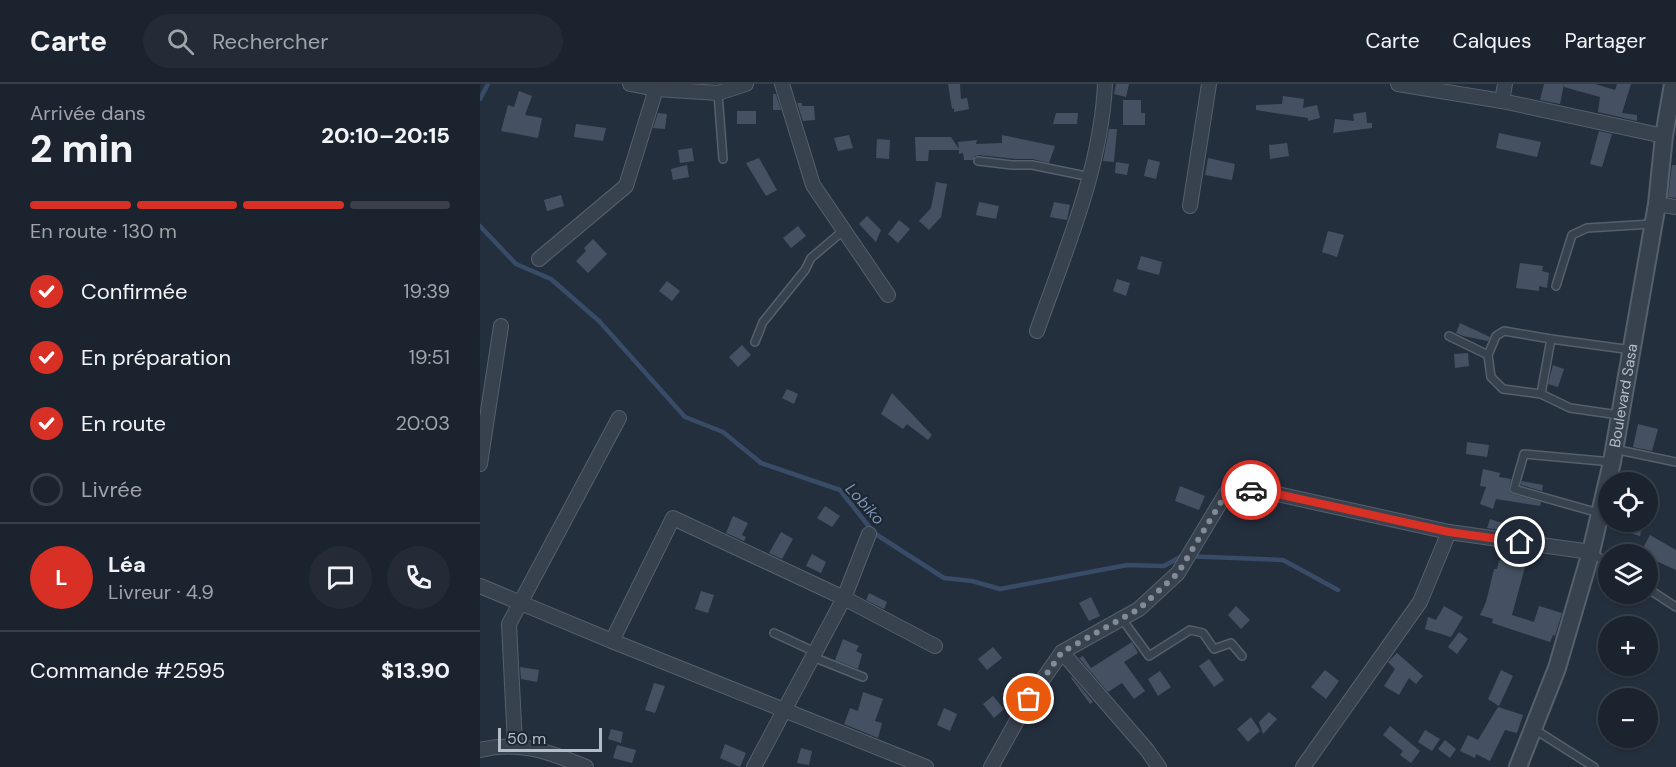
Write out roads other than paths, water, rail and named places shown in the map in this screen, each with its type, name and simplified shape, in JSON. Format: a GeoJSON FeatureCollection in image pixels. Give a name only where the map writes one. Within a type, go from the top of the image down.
{"type":"FeatureCollection","features":[{"type":"Feature","properties":{"kind":"street"},"geometry":{"type":"LineString","coordinates":[[630,84],[656,89],[718,93],[746,84]]}},
{"type":"Feature","properties":{"kind":"street"},"geometry":{"type":"LineString","coordinates":[[782,84],[813,185],[888,295]]}},
{"type":"Feature","properties":{"kind":"street"},"geometry":{"type":"LineString","coordinates":[[1037,331],[1090,177],[1104,105],[1105,84]]}},
{"type":"Feature","properties":{"kind":"street"},"geometry":{"type":"LineString","coordinates":[[1190,206],[1209,84]]}},
{"type":"Feature","properties":{"kind":"street"},"geometry":{"type":"LineString","coordinates":[[1398,84],[1502,101],[1664,136]]}},
{"type":"Feature","properties":{"kind":"street"},"geometry":{"type":"LineString","coordinates":[[1502,101],[1505,84]]}},
{"type":"Feature","properties":{"kind":"street","name":"Boulevard Sasa"},"geometry":{"type":"LineString","coordinates":[[1609,472],[1654,224],[1664,136],[1673,84]]}},
{"type":"Feature","properties":{"kind":"street"},"geometry":{"type":"LineString","coordinates":[[539,259],[626,186],[656,89]]}},
{"type":"Feature","properties":{"kind":"street"},"geometry":{"type":"LineString","coordinates":[[1657,204],[1676,207]]}},
{"type":"Feature","properties":{"kind":"street"},"geometry":{"type":"LineString","coordinates":[[480,464],[501,326]]}},
{"type":"Feature","properties":{"kind":"street"},"geometry":{"type":"LineString","coordinates":[[515,745],[509,624],[619,418]]}},
{"type":"Feature","properties":{"kind":"street"},"geometry":{"type":"LineString","coordinates":[[991,767],[1029,699],[1062,652],[1139,609],[1178,573],[1226,494],[1238,490],[1259,490],[1449,532],[1591,552]]}},
{"type":"Feature","properties":{"kind":"street"},"geometry":{"type":"LineString","coordinates":[[612,641],[673,518],[844,598],[935,646]]}},
{"type":"Feature","properties":{"kind":"street","name":"Boulevard Sasa"},"geometry":{"type":"LineString","coordinates":[[1518,767],[1557,668],[1591,552],[1598,518]]}},
{"type":"Feature","properties":{"kind":"street"},"geometry":{"type":"LineString","coordinates":[[1303,767],[1420,602],[1449,532]]}},
{"type":"Feature","properties":{"kind":"street"},"geometry":{"type":"LineString","coordinates":[[754,767],[844,598],[869,534]]}},
{"type":"Feature","properties":{"kind":"street"},"geometry":{"type":"LineString","coordinates":[[480,586],[926,767]]}},
{"type":"Feature","properties":{"kind":"street"},"geometry":{"type":"LineString","coordinates":[[1062,652],[1159,767]]}},
{"type":"Feature","properties":{"kind":"street"},"geometry":{"type":"LineString","coordinates":[[480,750],[515,745],[559,756],[586,767]]}},
{"type":"Feature","properties":{"kind":"lane"},"geometry":{"type":"LineString","coordinates":[[718,93],[723,159]]}},
{"type":"Feature","properties":{"kind":"lane"},"geometry":{"type":"LineString","coordinates":[[978,161],[1032,165],[1090,177]]}},
{"type":"Feature","properties":{"kind":"lane"},"geometry":{"type":"LineString","coordinates":[[1556,286],[1572,235],[1587,228],[1654,224]]}},
{"type":"Feature","properties":{"kind":"lane"},"geometry":{"type":"LineString","coordinates":[[755,342],[763,322],[806,270],[811,258],[844,230]]}},
{"type":"Feature","properties":{"kind":"lane"},"geometry":{"type":"LineString","coordinates":[[1619,415],[1570,408],[1541,394],[1503,389],[1491,377],[1488,355],[1496,336],[1504,331],[1632,350]]}},
{"type":"Feature","properties":{"kind":"lane"},"geometry":{"type":"LineString","coordinates":[[1449,336],[1488,355]]}},
{"type":"Feature","properties":{"kind":"lane"},"geometry":{"type":"LineString","coordinates":[[1541,394],[1551,339]]}},
{"type":"Feature","properties":{"kind":"lane"},"geometry":{"type":"LineString","coordinates":[[1598,513],[1514,489],[1524,454],[1613,455],[1676,462]]}},
{"type":"Feature","properties":{"kind":"lane"},"geometry":{"type":"LineString","coordinates":[[1591,552],[1598,557]]}},
{"type":"Feature","properties":{"kind":"lane"},"geometry":{"type":"LineString","coordinates":[[1658,595],[1676,607]]}},
{"type":"Feature","properties":{"kind":"lane"},"geometry":{"type":"LineString","coordinates":[[1122,619],[1149,656],[1191,630],[1203,633],[1214,649],[1231,644],[1242,656]]}},
{"type":"Feature","properties":{"kind":"lane"},"geometry":{"type":"LineString","coordinates":[[774,633],[863,677]]}},
{"type":"Feature","properties":{"kind":"lane"},"geometry":{"type":"LineString","coordinates":[[1534,729],[1594,767]]}},
{"type":"Feature","properties":{"kind":"waterway"},"geometry":{"type":"LineString","coordinates":[[480,99],[488,84]]}},
{"type":"Feature","properties":{"kind":"waterway","name":"Lobiko"},"geometry":{"type":"LineString","coordinates":[[480,226],[516,264],[551,279],[599,321],[685,417],[723,432],[761,463],[840,490],[874,533],[944,578],[972,581],[1000,589],[1127,565],[1164,566],[1182,556],[1283,560],[1338,590]]}}]}
